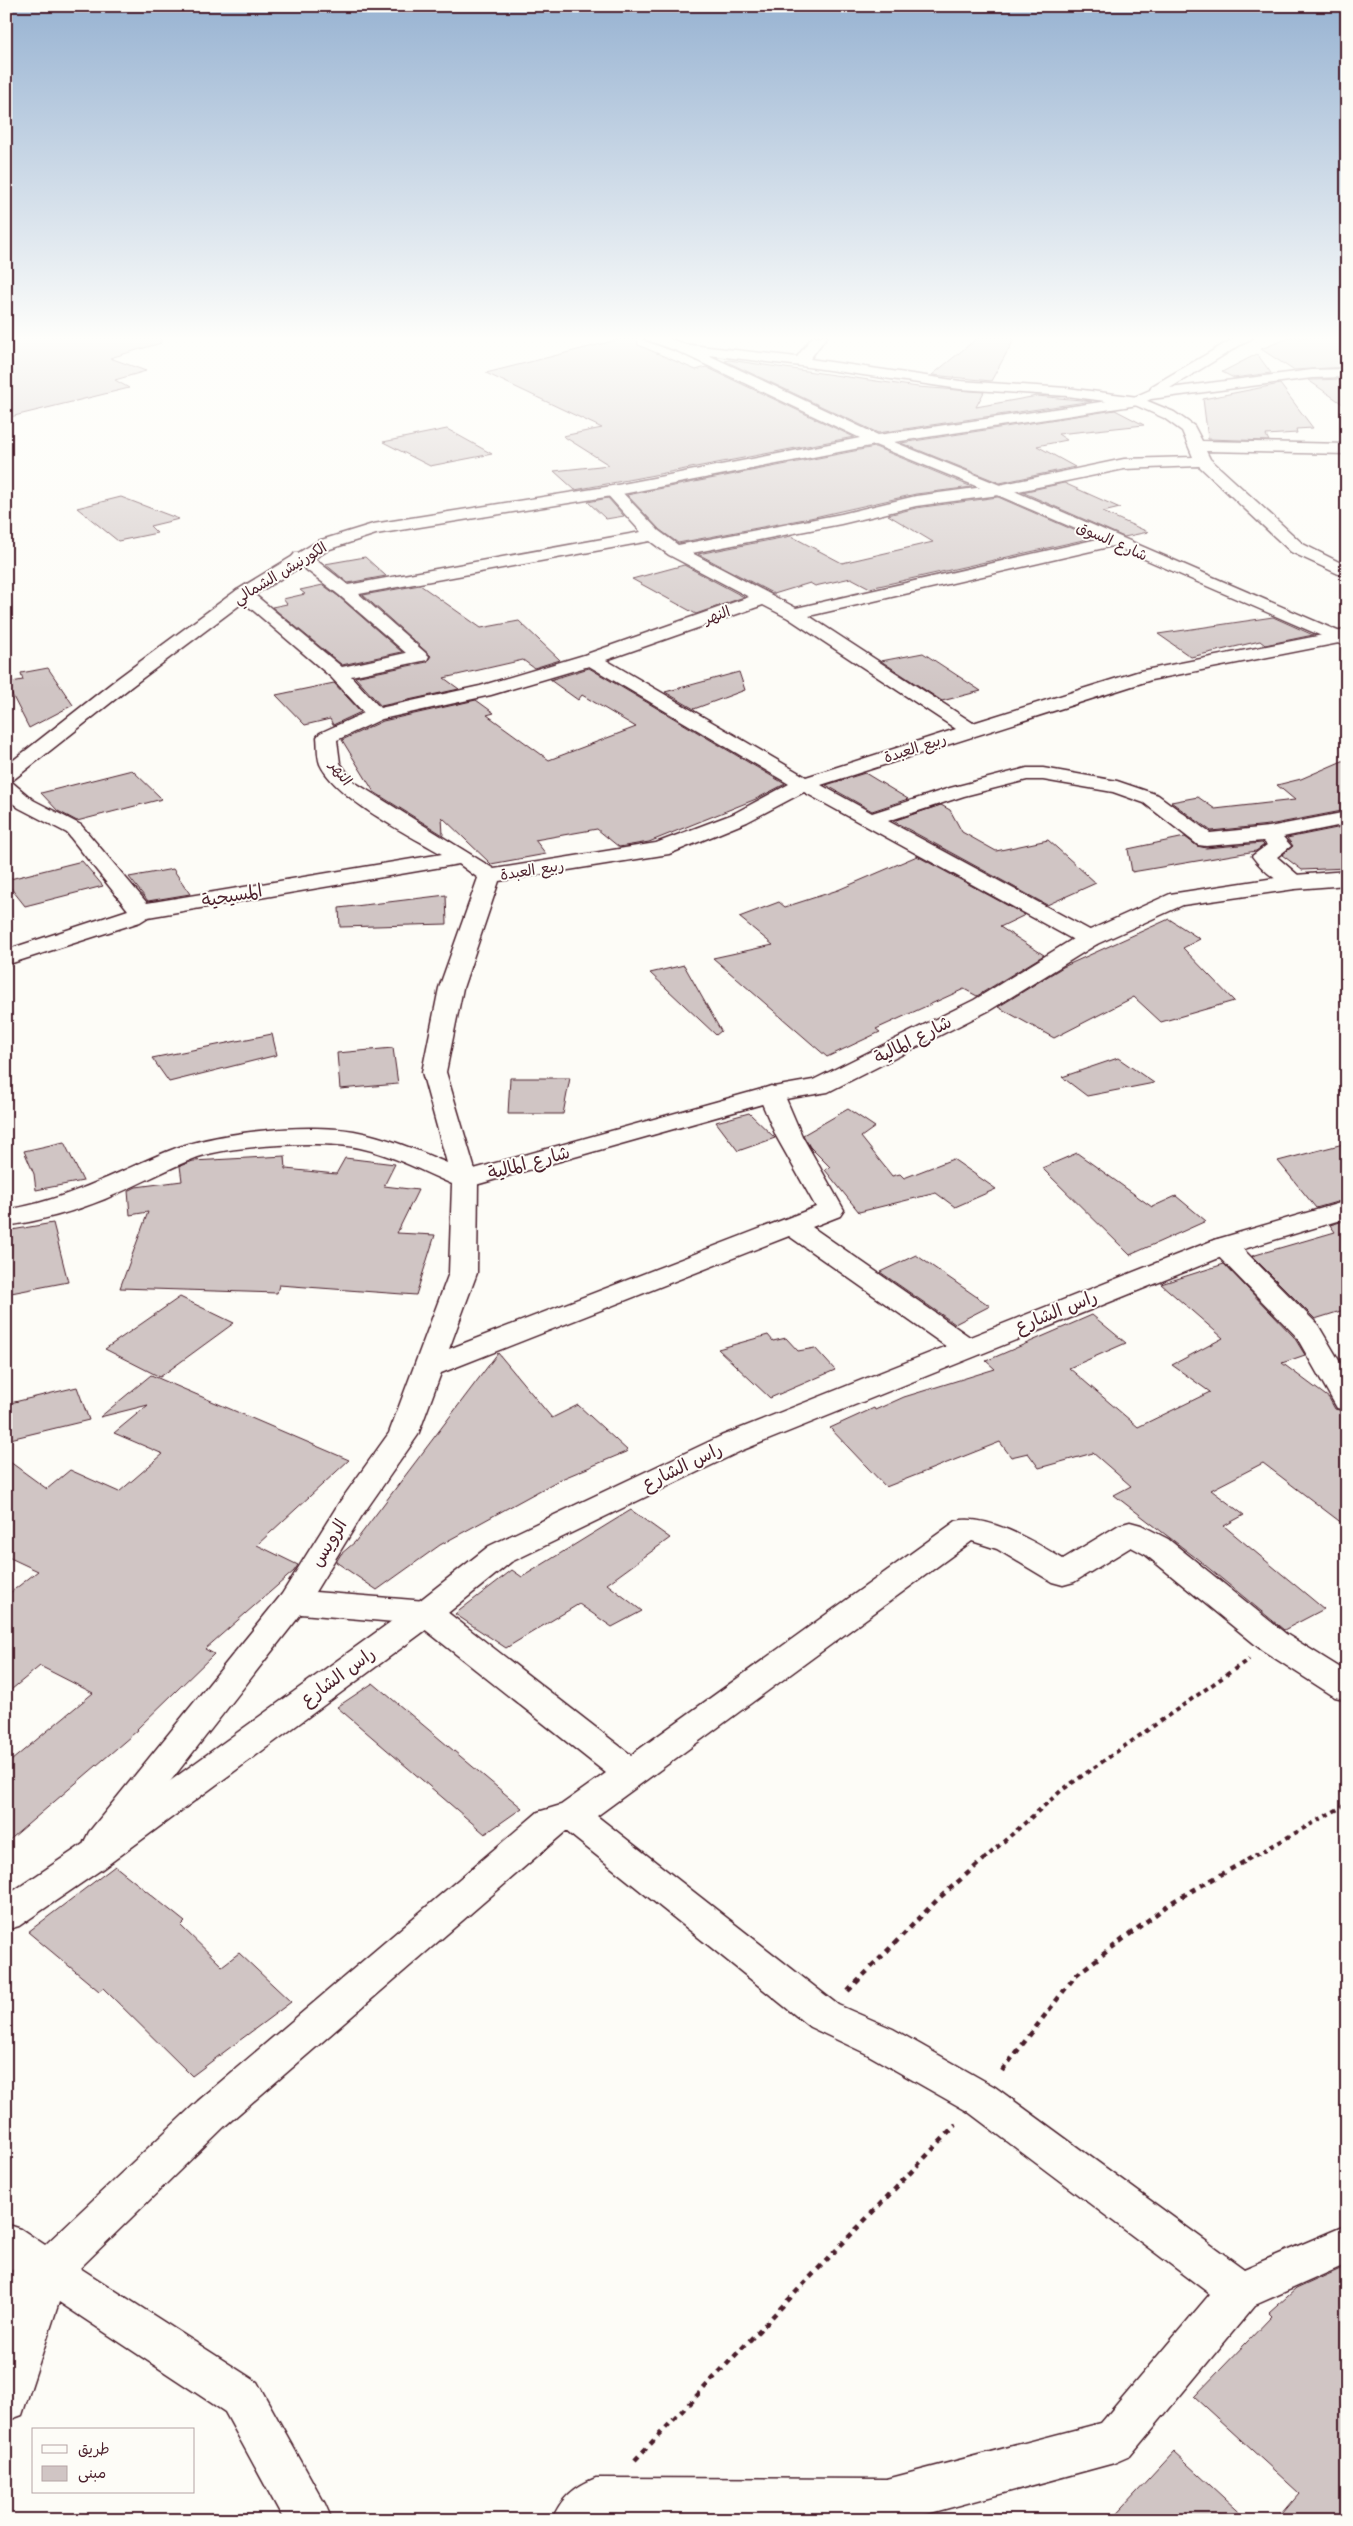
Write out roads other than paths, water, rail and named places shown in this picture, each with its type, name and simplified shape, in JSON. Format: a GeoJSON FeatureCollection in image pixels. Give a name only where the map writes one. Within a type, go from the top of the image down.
{"type":"FeatureCollection","features":[{"type":"Feature","properties":{"kind":"street","name":"الكورنيش الشمالي"},"geometry":{"type":"LineString","coordinates":[[6,776],[125,682],[243,594],[301,557],[324,545],[373,529],[612,491],[804,454]]}},
{"type":"Feature","properties":{"kind":"street","name":"شارع السوق"},"geometry":{"type":"LineString","coordinates":[[910,454],[999,490],[1111,541],[1344,638]]}},
{"type":"Feature","properties":{"kind":"street"},"geometry":{"type":"LineString","coordinates":[[675,551],[916,501],[999,490],[1124,464],[1194,454]]}},
{"type":"Feature","properties":{"kind":"street"},"geometry":{"type":"LineString","coordinates":[[1201,454],[1297,548],[1347,573]]}},
{"type":"Feature","properties":{"kind":"street"},"geometry":{"type":"LineString","coordinates":[[612,491],[653,534],[675,551],[794,614],[971,730]]}},
{"type":"Feature","properties":{"kind":"street"},"geometry":{"type":"LineString","coordinates":[[345,591],[653,534]]}},
{"type":"Feature","properties":{"kind":"street"},"geometry":{"type":"LineString","coordinates":[[794,614],[1111,541]]}},
{"type":"Feature","properties":{"kind":"street"},"geometry":{"type":"LineString","coordinates":[[301,557],[345,591],[420,656],[338,673]]}},
{"type":"Feature","properties":{"kind":"street"},"geometry":{"type":"LineString","coordinates":[[243,594],[338,673],[376,715]]}},
{"type":"Feature","properties":{"kind":"street","name":"النهر"},"geometry":{"type":"LineString","coordinates":[[490,876],[463,857],[410,828],[347,786],[330,762],[327,737],[376,715],[484,691],[591,659],[765,598]]}},
{"type":"Feature","properties":{"kind":"street","name":"ربيع العبدة"},"geometry":{"type":"LineString","coordinates":[[490,876],[662,849],[740,818],[804,784],[971,730],[1147,676],[1344,638]]}},
{"type":"Feature","properties":{"kind":"street"},"geometry":{"type":"LineString","coordinates":[[591,659],[804,784],[1089,939]]}},
{"type":"Feature","properties":{"kind":"street"},"geometry":{"type":"LineString","coordinates":[[870,820],[957,792],[1027,774],[1043,774],[1117,787],[1151,799],[1206,840],[1267,833],[1347,818]]}},
{"type":"Feature","properties":{"kind":"street"},"geometry":{"type":"LineString","coordinates":[[6,787],[26,804],[74,829],[141,912]]}},
{"type":"Feature","properties":{"kind":"street"},"geometry":{"type":"LineString","coordinates":[[1267,833],[1280,846],[1263,856],[1295,882]]}},
{"type":"Feature","properties":{"kind":"street","name":"المسيحية"},"geometry":{"type":"LineString","coordinates":[[6,958],[132,917],[141,912],[463,857]]}},
{"type":"Feature","properties":{"kind":"street"},"geometry":{"type":"LineString","coordinates":[[465,1180],[434,1072],[451,988],[490,876]]}},
{"type":"Feature","properties":{"kind":"street","name":"شارع المالية"},"geometry":{"type":"LineString","coordinates":[[465,1180],[771,1094],[820,1087],[982,1005],[1089,939],[1178,899],[1295,882],[1347,878]]}},
{"type":"Feature","properties":{"kind":"street"},"geometry":{"type":"LineString","coordinates":[[429,1367],[831,1210],[789,1136],[771,1094]]}},
{"type":"Feature","properties":{"kind":"street"},"geometry":{"type":"LineString","coordinates":[[6,1218],[29,1216],[71,1204],[178,1156],[236,1141],[330,1137],[362,1140],[392,1149],[465,1180]]}},
{"type":"Feature","properties":{"kind":"street","name":"الرويس"},"geometry":{"type":"LineString","coordinates":[[89,1859],[293,1602],[350,1510],[403,1435],[463,1273],[465,1180]]}},
{"type":"Feature","properties":{"kind":"street","name":"راس الشارع"},"geometry":{"type":"LineString","coordinates":[[6,1915],[89,1859],[426,1613],[500,1554],[732,1443],[1224,1246],[1347,1209]]}},
{"type":"Feature","properties":{"kind":"street"},"geometry":{"type":"LineString","coordinates":[[793,1226],[967,1348]]}},
{"type":"Feature","properties":{"kind":"street"},"geometry":{"type":"LineString","coordinates":[[1224,1246],[1308,1331],[1347,1401]]}},
{"type":"Feature","properties":{"kind":"street"},"geometry":{"type":"LineString","coordinates":[[6,2300],[48,2271],[212,2113],[551,1822],[572,1816],[967,1529],[1008,1541],[1063,1574],[1130,1533],[1157,1547],[1274,1642],[1347,1688]]}},
{"type":"Feature","properties":{"kind":"street"},"geometry":{"type":"LineString","coordinates":[[293,1602],[426,1613],[631,1774]]}},
{"type":"Feature","properties":{"kind":"street"},"geometry":{"type":"LineString","coordinates":[[572,1816],[824,2016],[879,2041],[981,2098],[1240,2291]]}},
{"type":"Feature","properties":{"kind":"street"},"geometry":{"type":"LineString","coordinates":[[6,2243],[241,2397],[309,2520]]}},
{"type":"Feature","properties":{"kind":"street"},"geometry":{"type":"LineString","coordinates":[[586,2510],[886,2502],[1114,2441],[1240,2291],[1347,2244]]}},
{"type":"Feature","properties":{"kind":"street"},"geometry":{"type":"LineString","coordinates":[[6,2400],[48,2271]]}}]}
